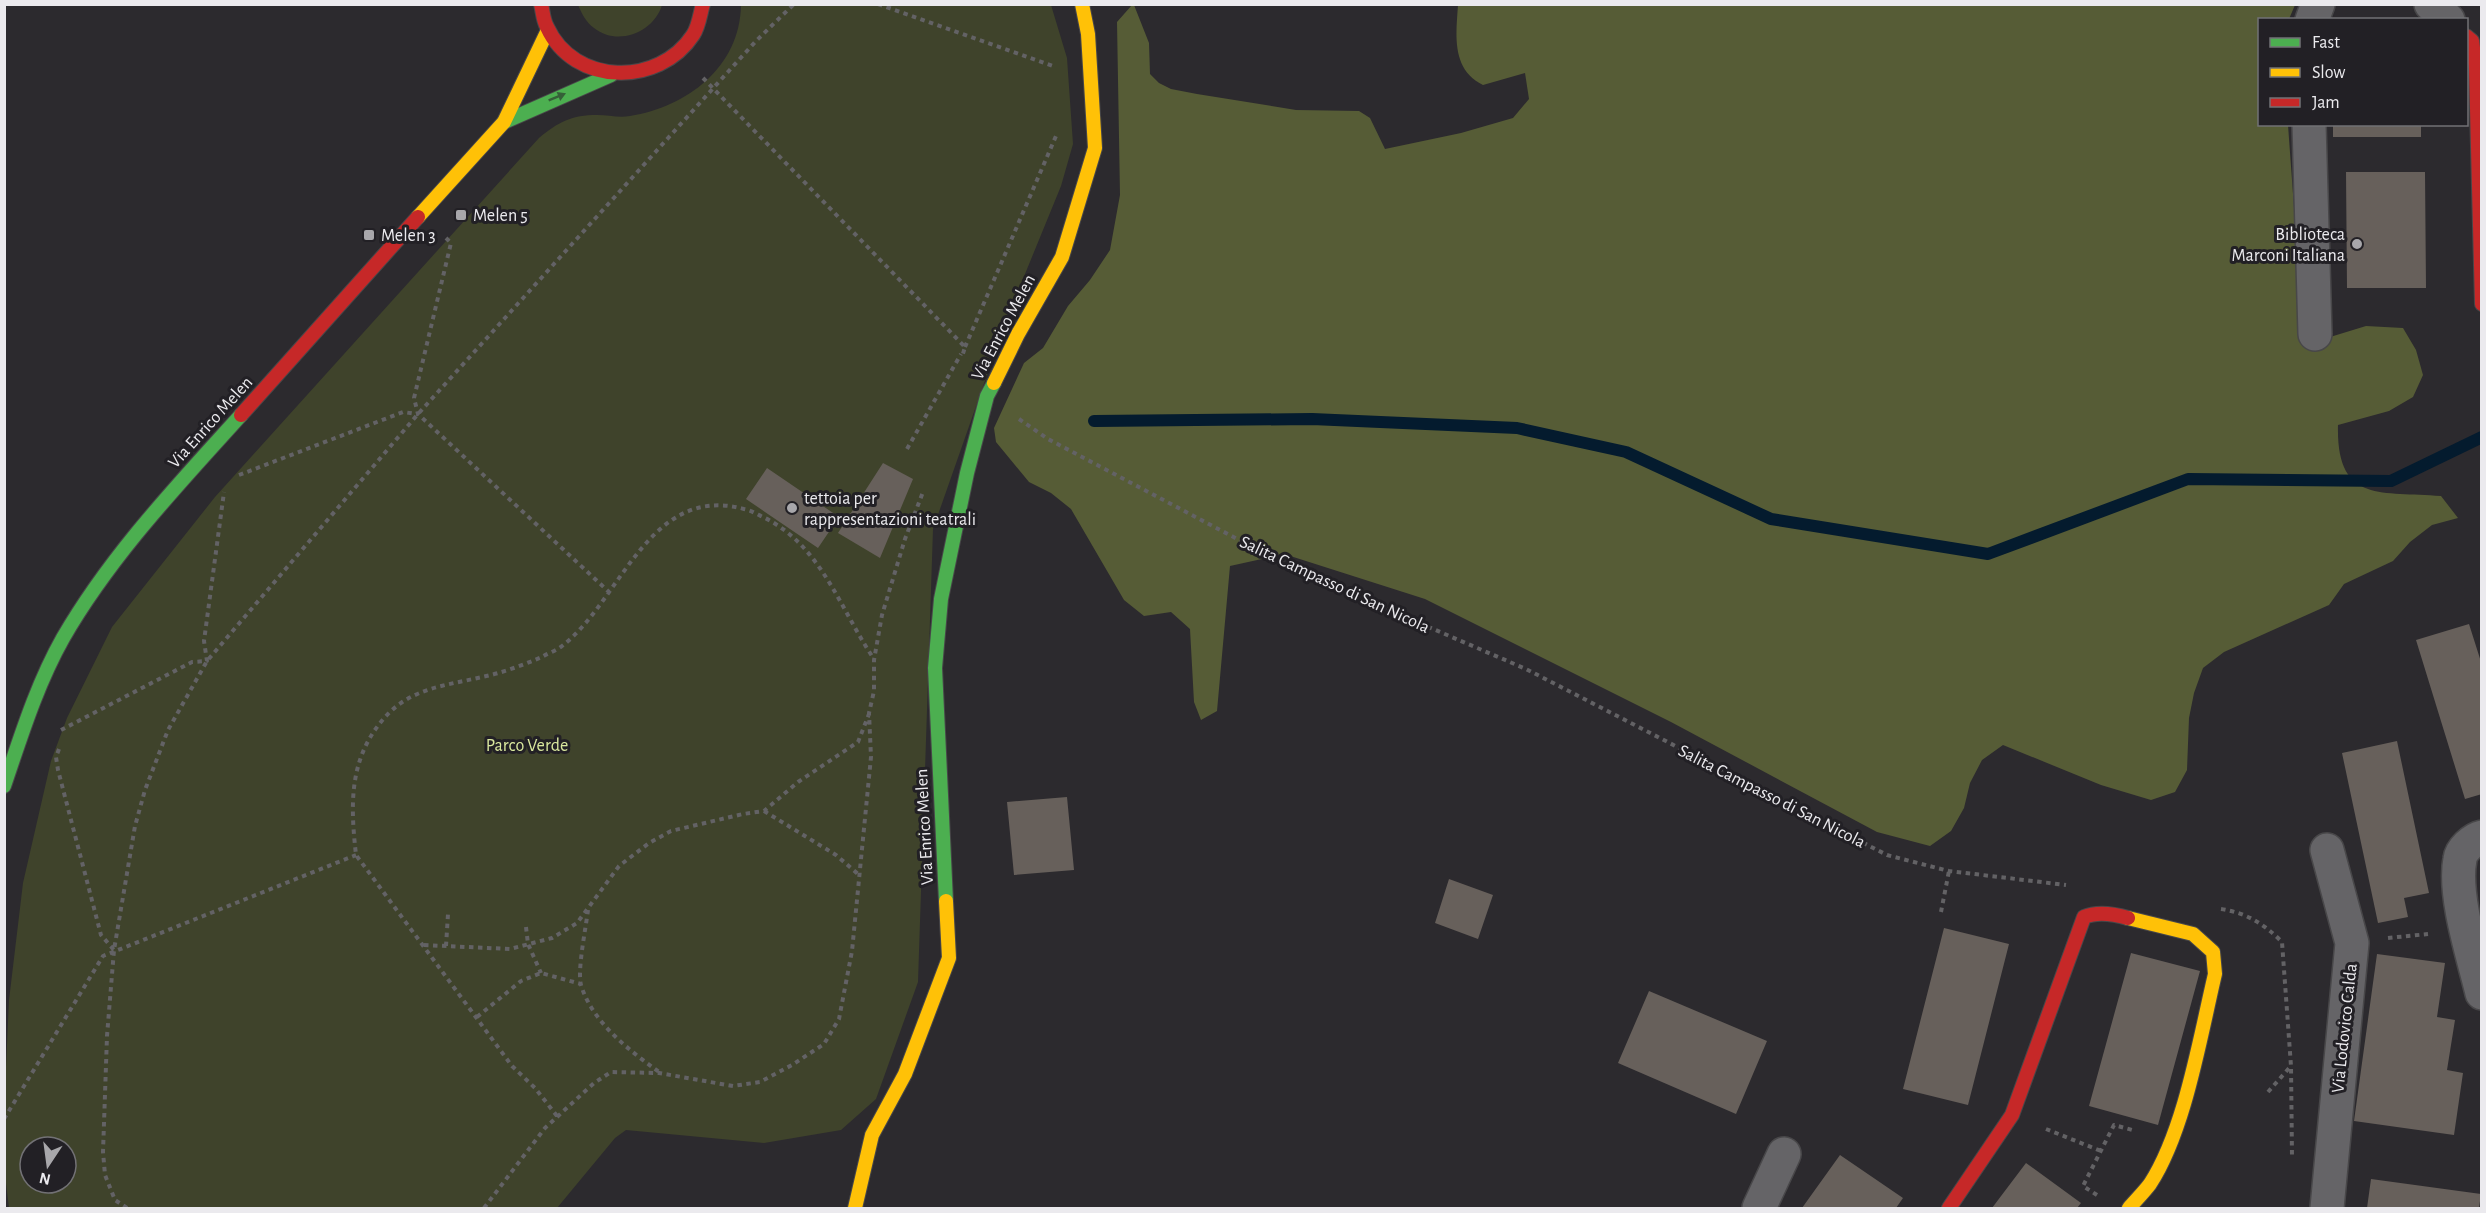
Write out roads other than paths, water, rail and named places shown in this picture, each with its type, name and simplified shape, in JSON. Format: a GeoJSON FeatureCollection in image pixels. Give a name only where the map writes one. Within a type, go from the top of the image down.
{"type":"FeatureCollection","features":[{"type":"Feature","properties":{"kind":"street"},"geometry":{"type":"LineString","coordinates":[[541,4],[548,30],[574,60],[611,75],[643,73],[672,59],[693,34],[703,4]]}},
{"type":"Feature","properties":{"kind":"street","name":"Via Enrico Melen"},"geometry":{"type":"LineString","coordinates":[[855,1209],[872,1135],[905,1074],[949,958],[935,668],[941,599],[967,473],[987,396],[1018,334],[1062,257],[1095,148],[1088,34],[1082,4]]}},
{"type":"Feature","properties":{"kind":"street"},"geometry":{"type":"LineString","coordinates":[[2431,4],[2446,18]]}},
{"type":"Feature","properties":{"kind":"street","name":"Via Enrico Melen"},"geometry":{"type":"LineString","coordinates":[[4,786],[27,718],[62,640],[105,572],[161,504],[504,122],[548,30]]}},
{"type":"Feature","properties":{"kind":"street"},"geometry":{"type":"LineString","coordinates":[[2468,38],[2472,41],[2476,69],[2481,304]]}},
{"type":"Feature","properties":{"kind":"street","name":"Via Enrico Melen"},"geometry":{"type":"LineString","coordinates":[[504,122],[611,75]]}},
{"type":"Feature","properties":{"kind":"street"},"geometry":{"type":"LineString","coordinates":[[2309,126],[2315,334]]}},
{"type":"Feature","properties":{"kind":"street"},"geometry":{"type":"LineString","coordinates":[[2481,837],[2475,839],[2460,856],[2458,882],[2481,993]]}},
{"type":"Feature","properties":{"kind":"street","name":"Via Lodovico Calda"},"geometry":{"type":"LineString","coordinates":[[2327,850],[2352,943],[2327,1209]]}},
{"type":"Feature","properties":{"kind":"street"},"geometry":{"type":"LineString","coordinates":[[1949,1209],[2012,1115],[2076,933],[2085,917],[2101,914],[2127,916],[2193,934],[2213,952],[2215,974],[2181,1113],[2151,1184],[2129,1209]]}},
{"type":"Feature","properties":{"kind":"street"},"geometry":{"type":"LineString","coordinates":[[1760,1209],[1784,1154]]}},
{"type":"Feature","properties":{"kind":"waterway"},"geometry":{"type":"LineString","coordinates":[[1094,421],[1312,419],[1517,428],[1626,452],[1771,519],[1988,554],[2188,479],[2391,481],[2482,437]]}},
{"type":"Feature","properties":{"kind":"place","name":"Melen 5"},"geometry":{"type":"Point","coordinates":[461,215]}},
{"type":"Feature","properties":{"kind":"place","name":"Melen 3"},"geometry":{"type":"Point","coordinates":[369,235]}},
{"type":"Feature","properties":{"kind":"place","name":"Biblioteca Marconi Italiana"},"geometry":{"type":"Point","coordinates":[2357,244]}},
{"type":"Feature","properties":{"kind":"place","name":"tettoia per rappresentazioni teatrali"},"geometry":{"type":"Point","coordinates":[792,508]}},
{"type":"Feature","properties":{"kind":"park label","name":"Parco Verde"},"geometry":{"type":"Point","coordinates":[527,745]}}]}
